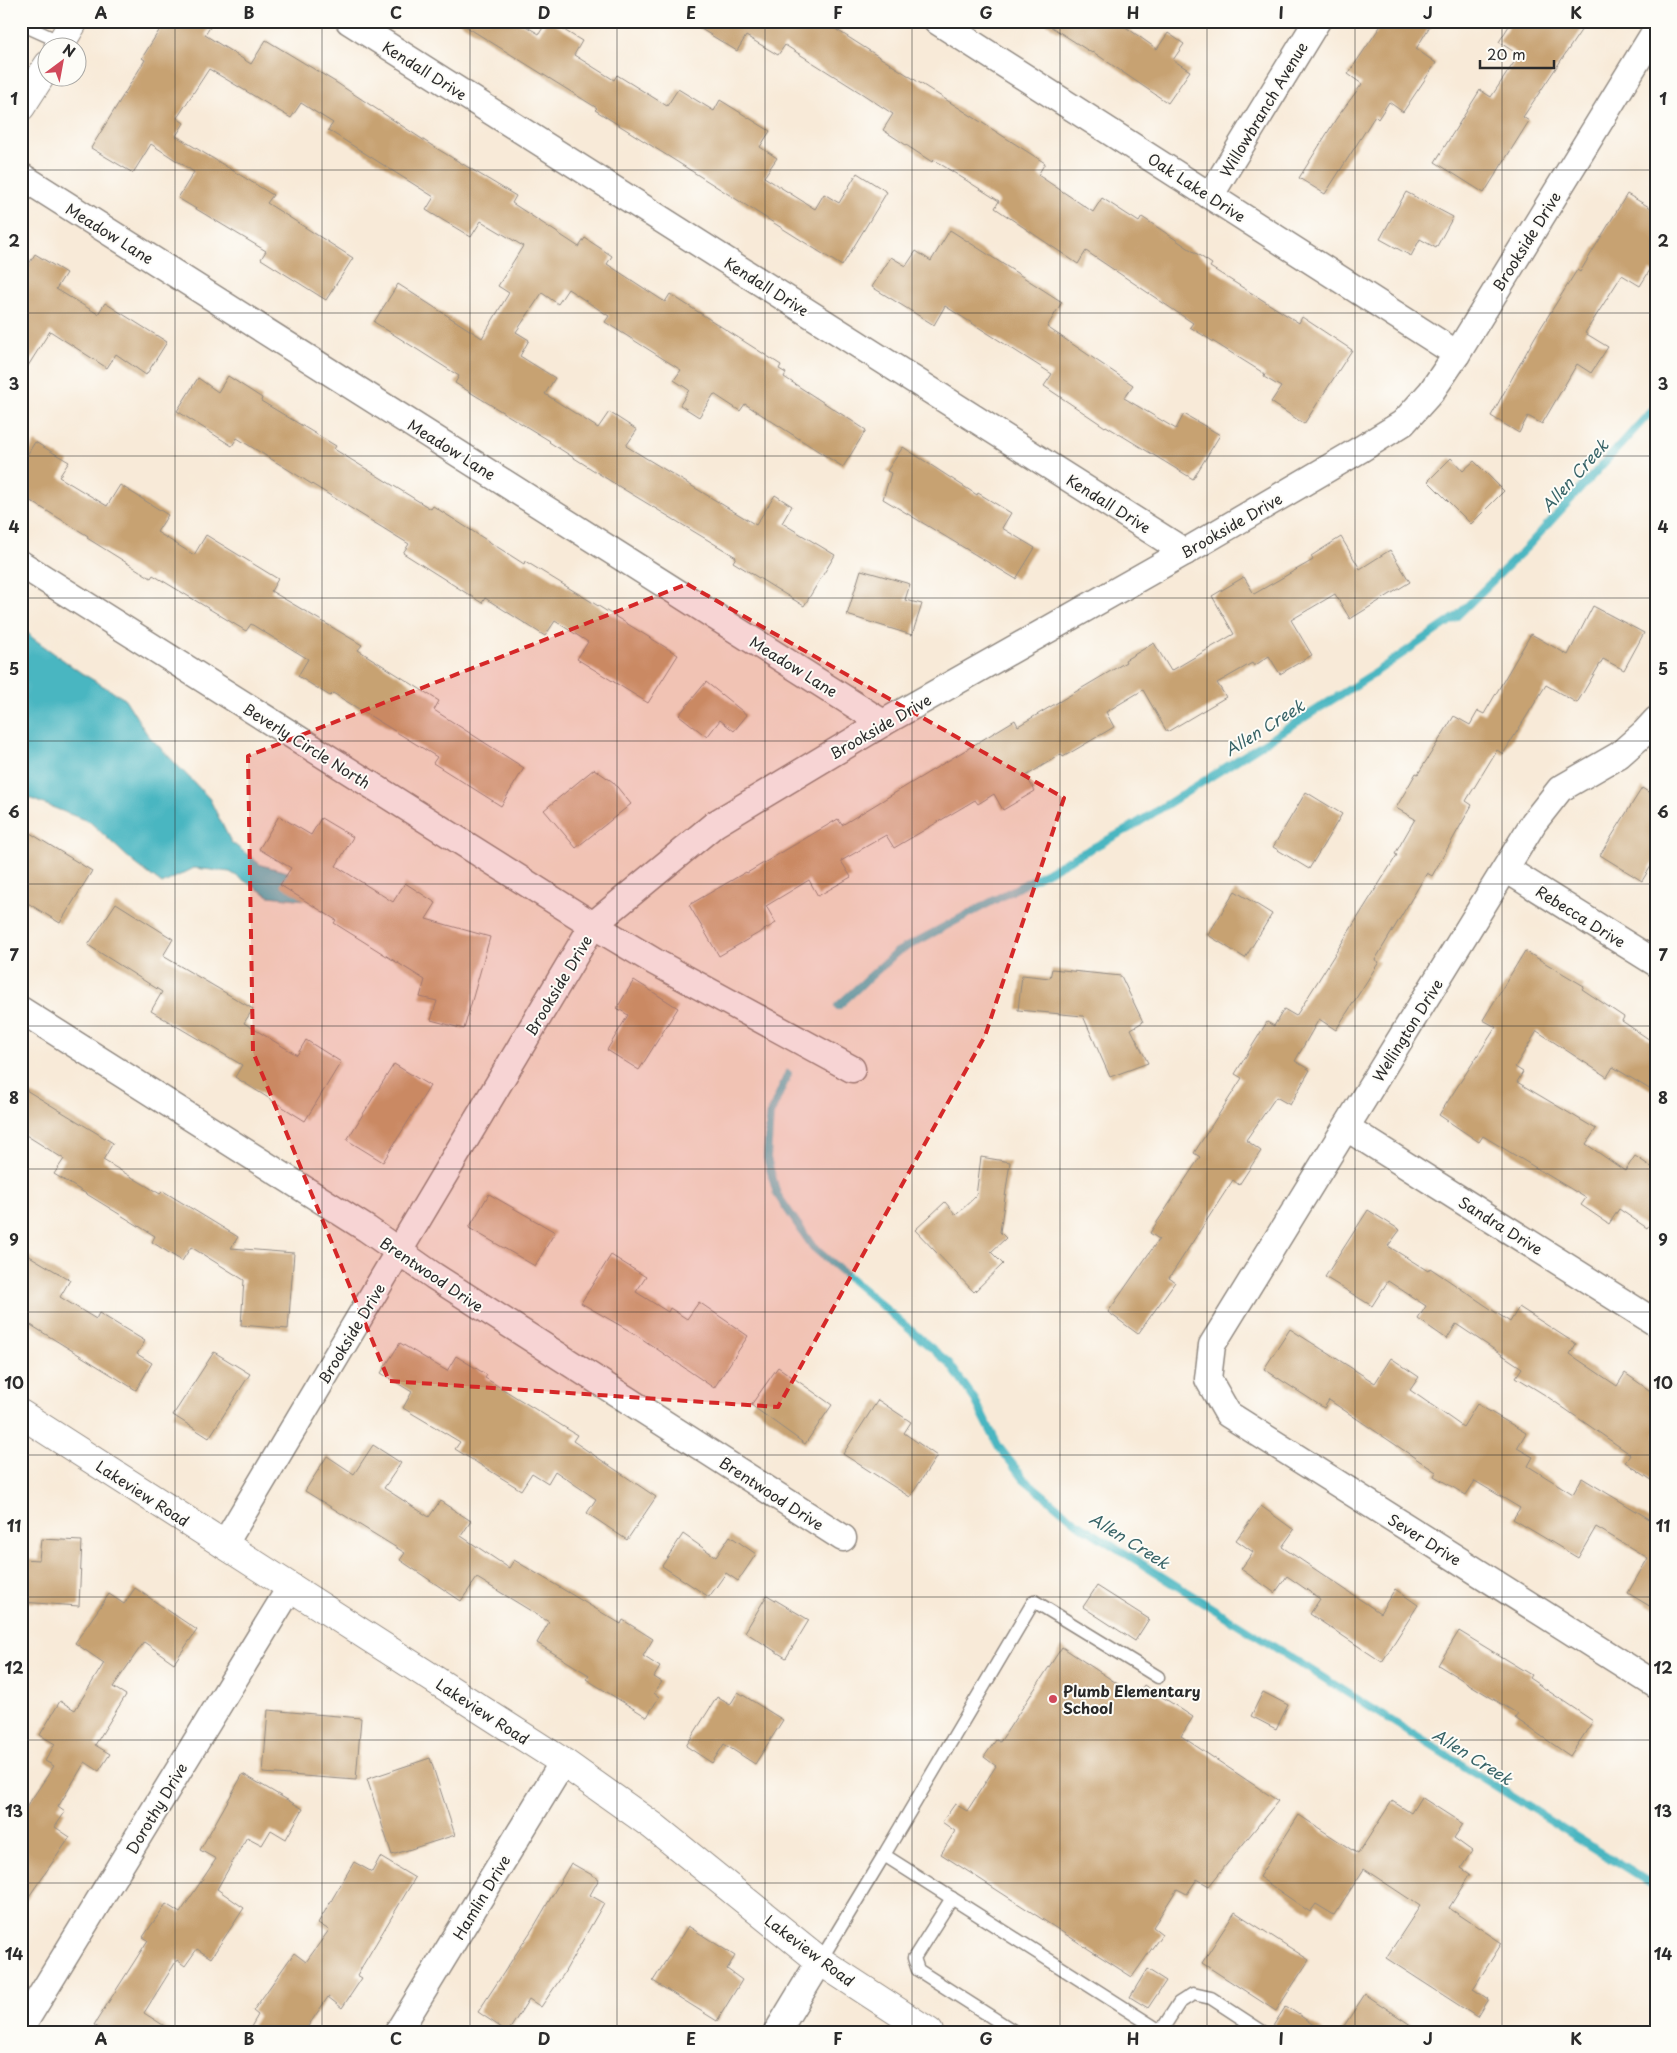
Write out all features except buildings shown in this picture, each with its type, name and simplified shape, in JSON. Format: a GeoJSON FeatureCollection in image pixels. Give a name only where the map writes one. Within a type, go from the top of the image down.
{"type":"FeatureCollection","features":[{"type":"Feature","properties":{"kind":"street","name":"Kendall Drive"},"geometry":{"type":"LineString","coordinates":[[349,21],[1185,552]]}},
{"type":"Feature","properties":{"kind":"street","name":"Willowbranch Avenue"},"geometry":{"type":"LineString","coordinates":[[1210,196],[1317,21]]}},
{"type":"Feature","properties":{"kind":"street","name":"Oak Lake Drive"},"geometry":{"type":"LineString","coordinates":[[948,24],[1210,196],[1457,354]]}},
{"type":"Feature","properties":{"kind":"street","name":"Brookside Drive"},"geometry":{"type":"LineString","coordinates":[[224,1545],[593,925],[715,824],[883,722],[1185,552],[1403,423],[1431,392],[1457,354],[1656,30]]}},
{"type":"Feature","properties":{"kind":"street"},"geometry":{"type":"LineString","coordinates":[[21,107],[38,80]]}},
{"type":"Feature","properties":{"kind":"street","name":"Meadow Lane"},"geometry":{"type":"LineString","coordinates":[[21,176],[883,722]]}},
{"type":"Feature","properties":{"kind":"street","name":"Beverly Circle North"},"geometry":{"type":"LineString","coordinates":[[21,564],[593,925],[655,962],[852,1069]]}},
{"type":"Feature","properties":{"kind":"street","name":"Wellington Drive"},"geometry":{"type":"LineString","coordinates":[[1208,1379],[1212,1344],[1534,822],[1560,789],[1619,755],[1656,720]]}},
{"type":"Feature","properties":{"kind":"street","name":"Rebecca Drive"},"geometry":{"type":"LineString","coordinates":[[1506,869],[1656,963]]}},
{"type":"Feature","properties":{"kind":"street","name":"Brentwood Drive"},"geometry":{"type":"LineString","coordinates":[[21,1010],[367,1229],[434,1276],[843,1538]]}},
{"type":"Feature","properties":{"kind":"street","name":"Sandra Drive"},"geometry":{"type":"LineString","coordinates":[[1347,1128],[1656,1323]]}},
{"type":"Feature","properties":{"kind":"street","name":"Sever Drive"},"geometry":{"type":"LineString","coordinates":[[1208,1379],[1228,1414],[1656,1685]]}},
{"type":"Feature","properties":{"kind":"street","name":"Lakeview Road"},"geometry":{"type":"LineString","coordinates":[[21,1414],[563,1762],[653,1826],[820,1961],[929,2032]]}},
{"type":"Feature","properties":{"kind":"street","name":"Dorothy Drive"},"geometry":{"type":"LineString","coordinates":[[21,2028],[290,1588]]}},
{"type":"Feature","properties":{"kind":"street","name":"Hamlin Drive"},"geometry":{"type":"LineString","coordinates":[[398,2032],[563,1762]]}},
{"type":"Feature","properties":{"kind":"street"},"geometry":{"type":"LineString","coordinates":[[777,2032],[820,1961]]}},
{"type":"Feature","properties":{"kind":"lane"},"geometry":{"type":"LineString","coordinates":[[21,24],[48,38]]}},
{"type":"Feature","properties":{"kind":"lane"},"geometry":{"type":"LineString","coordinates":[[820,1961],[1034,1601],[1158,1677]]}},
{"type":"Feature","properties":{"kind":"lane"},"geometry":{"type":"LineString","coordinates":[[884,1855],[1162,2031],[1179,2003],[1192,1994],[1211,1998],[1263,2032]]}},
{"type":"Feature","properties":{"kind":"lane"},"geometry":{"type":"LineString","coordinates":[[952,1898],[914,1958],[918,1970],[1015,2032]]}},
{"type":"Feature","properties":{"kind":"highlighted area"},"geometry":{"type":"Polygon","coordinates":[[[687,584],[1064,798],[985,1036],[778,1407],[389,1381],[253,1052],[248,756],[687,584]]]}},
{"type":"Feature","properties":{"kind":"water"},"geometry":{"type":"Polygon","coordinates":[[[21,626],[34,639],[80,672],[125,699],[147,734],[209,798],[231,842],[261,865],[314,879],[306,900],[269,896],[230,872],[194,868],[162,884],[132,861],[90,822],[21,795],[21,626]]]}},
{"type":"Feature","properties":{"kind":"waterway","name":"Allen Creek"},"geometry":{"type":"LineString","coordinates":[[838,1006],[897,952],[1128,829],[1370,676],[1456,617],[1528,546],[1656,406]]}},
{"type":"Feature","properties":{"kind":"waterway","name":"Allen Creek"},"geometry":{"type":"LineString","coordinates":[[788,1074],[770,1115],[767,1158],[777,1194],[813,1247],[949,1363],[975,1400],[999,1447],[1024,1479],[1077,1523],[1656,1887]]}},
{"type":"Feature","properties":{"kind":"place","name":"Plumb Elementary School"},"geometry":{"type":"Point","coordinates":[1053,1699]}}]}
